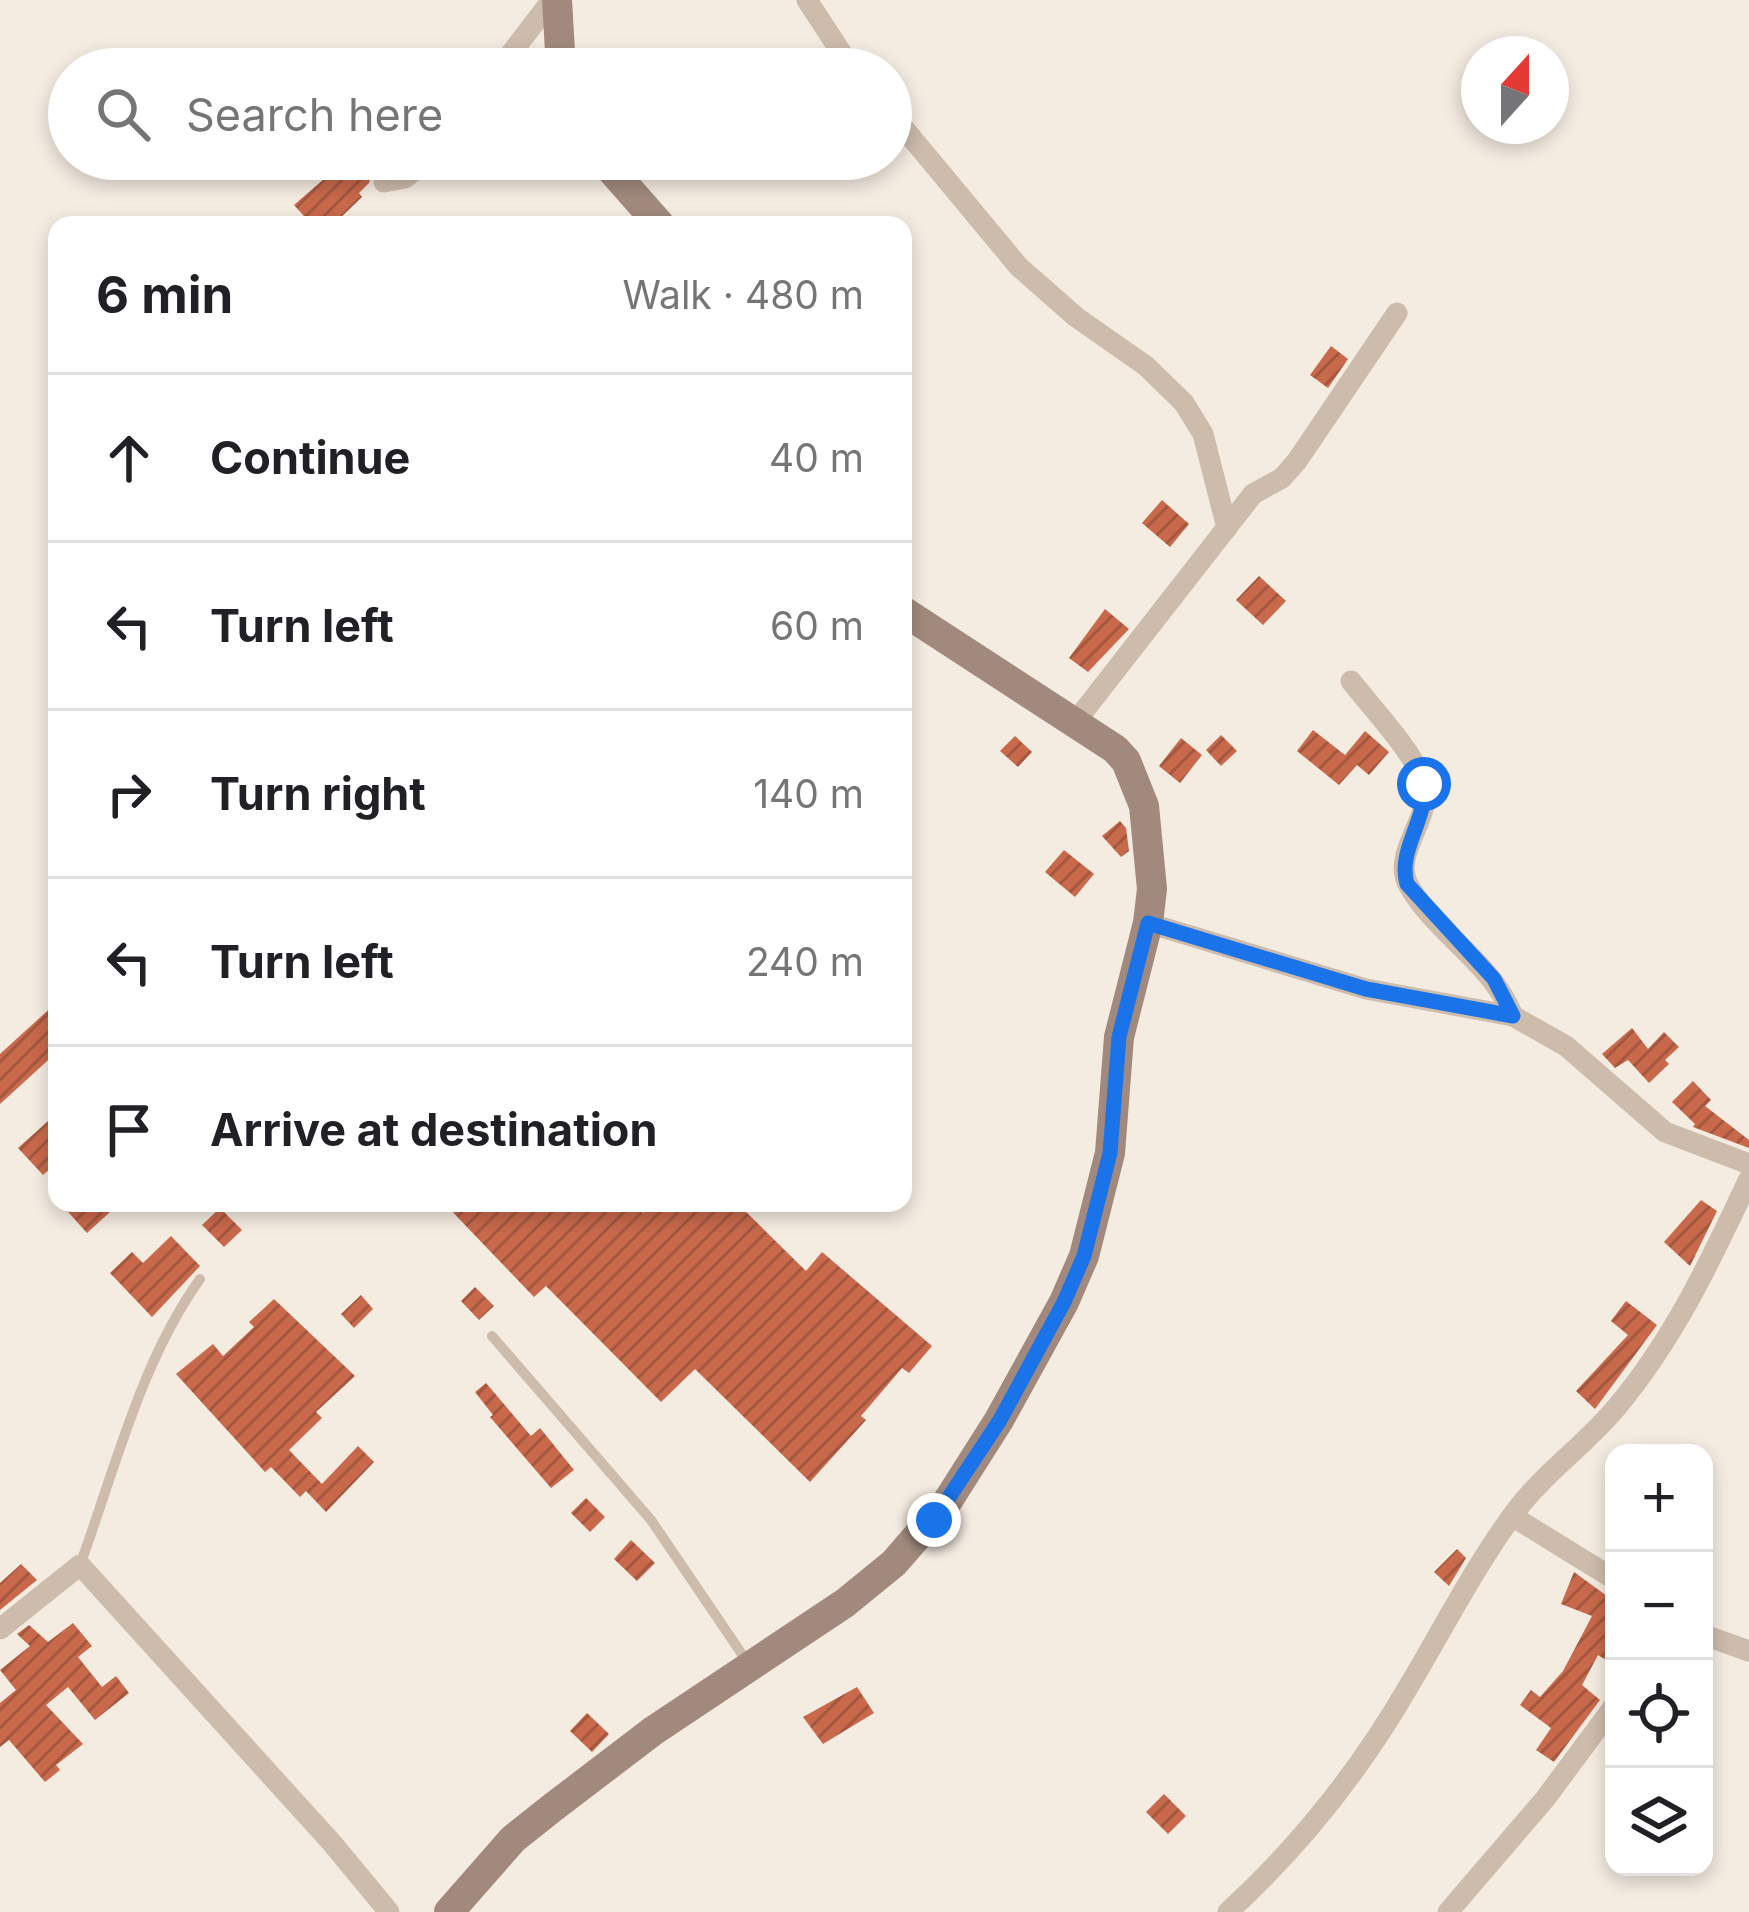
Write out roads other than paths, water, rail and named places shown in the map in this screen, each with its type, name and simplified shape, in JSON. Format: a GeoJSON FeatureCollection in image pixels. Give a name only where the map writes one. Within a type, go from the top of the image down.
{"type":"FeatureCollection","features":[{"type":"Feature","properties":{"kind":"street"},"geometry":{"type":"LineString","coordinates":[[516,48],[555,0]]}},
{"type":"Feature","properties":{"kind":"street"},"geometry":{"type":"LineString","coordinates":[[555,0],[559,48]]}},
{"type":"Feature","properties":{"kind":"street"},"geometry":{"type":"LineString","coordinates":[[807,0],[838,48]]}},
{"type":"Feature","properties":{"kind":"street"},"geometry":{"type":"LineString","coordinates":[[912,138],[1019,267],[1076,317],[1145,366],[1184,403],[1203,434],[1226,529]]}},
{"type":"Feature","properties":{"kind":"street"},"geometry":{"type":"LineString","coordinates":[[384,182],[395,180]]}},
{"type":"Feature","properties":{"kind":"street"},"geometry":{"type":"LineString","coordinates":[[620,180],[652,216]]}},
{"type":"Feature","properties":{"kind":"street"},"geometry":{"type":"LineString","coordinates":[[1076,721],[1260,487],[1276,482],[1297,461],[1396,313]]}},
{"type":"Feature","properties":{"kind":"street"},"geometry":{"type":"LineString","coordinates":[[449,1912],[513,1839],[653,1731],[870,1585],[917,1539],[976,1460],[1064,1302],[1097,1210],[1110,1153],[1119,1037],[1148,923],[1152,859],[1137,786],[1115,749],[912,617]]}},
{"type":"Feature","properties":{"kind":"street"},"geometry":{"type":"LineString","coordinates":[[1351,681],[1424,784],[1424,803],[1404,869],[1407,884],[1494,979],[1513,1016]]}},
{"type":"Feature","properties":{"kind":"street"},"geometry":{"type":"LineString","coordinates":[[1148,923],[1366,989],[1513,1016],[1566,1046],[1665,1132],[1749,1164]]}},
{"type":"Feature","properties":{"kind":"street"},"geometry":{"type":"LineString","coordinates":[[1228,1912],[1295,1845],[1352,1774],[1512,1516],[1548,1473],[1613,1412],[1645,1372],[1690,1300],[1749,1179]]}},
{"type":"Feature","properties":{"kind":"street"},"geometry":{"type":"LineString","coordinates":[[1512,1516],[1605,1573]]}},
{"type":"Feature","properties":{"kind":"street"},"geometry":{"type":"LineString","coordinates":[[0,1629],[80,1565],[389,1912]]}},
{"type":"Feature","properties":{"kind":"street"},"geometry":{"type":"LineString","coordinates":[[1713,1638],[1749,1651]]}},
{"type":"Feature","properties":{"kind":"street"},"geometry":{"type":"LineString","coordinates":[[1448,1912],[1545,1798],[1605,1718]]}},
{"type":"Feature","properties":{"kind":"lane"},"geometry":{"type":"LineString","coordinates":[[80,1565],[156,1354],[200,1280]]}},
{"type":"Feature","properties":{"kind":"lane"},"geometry":{"type":"LineString","coordinates":[[492,1336],[664,1537],[750,1666]]}}]}
